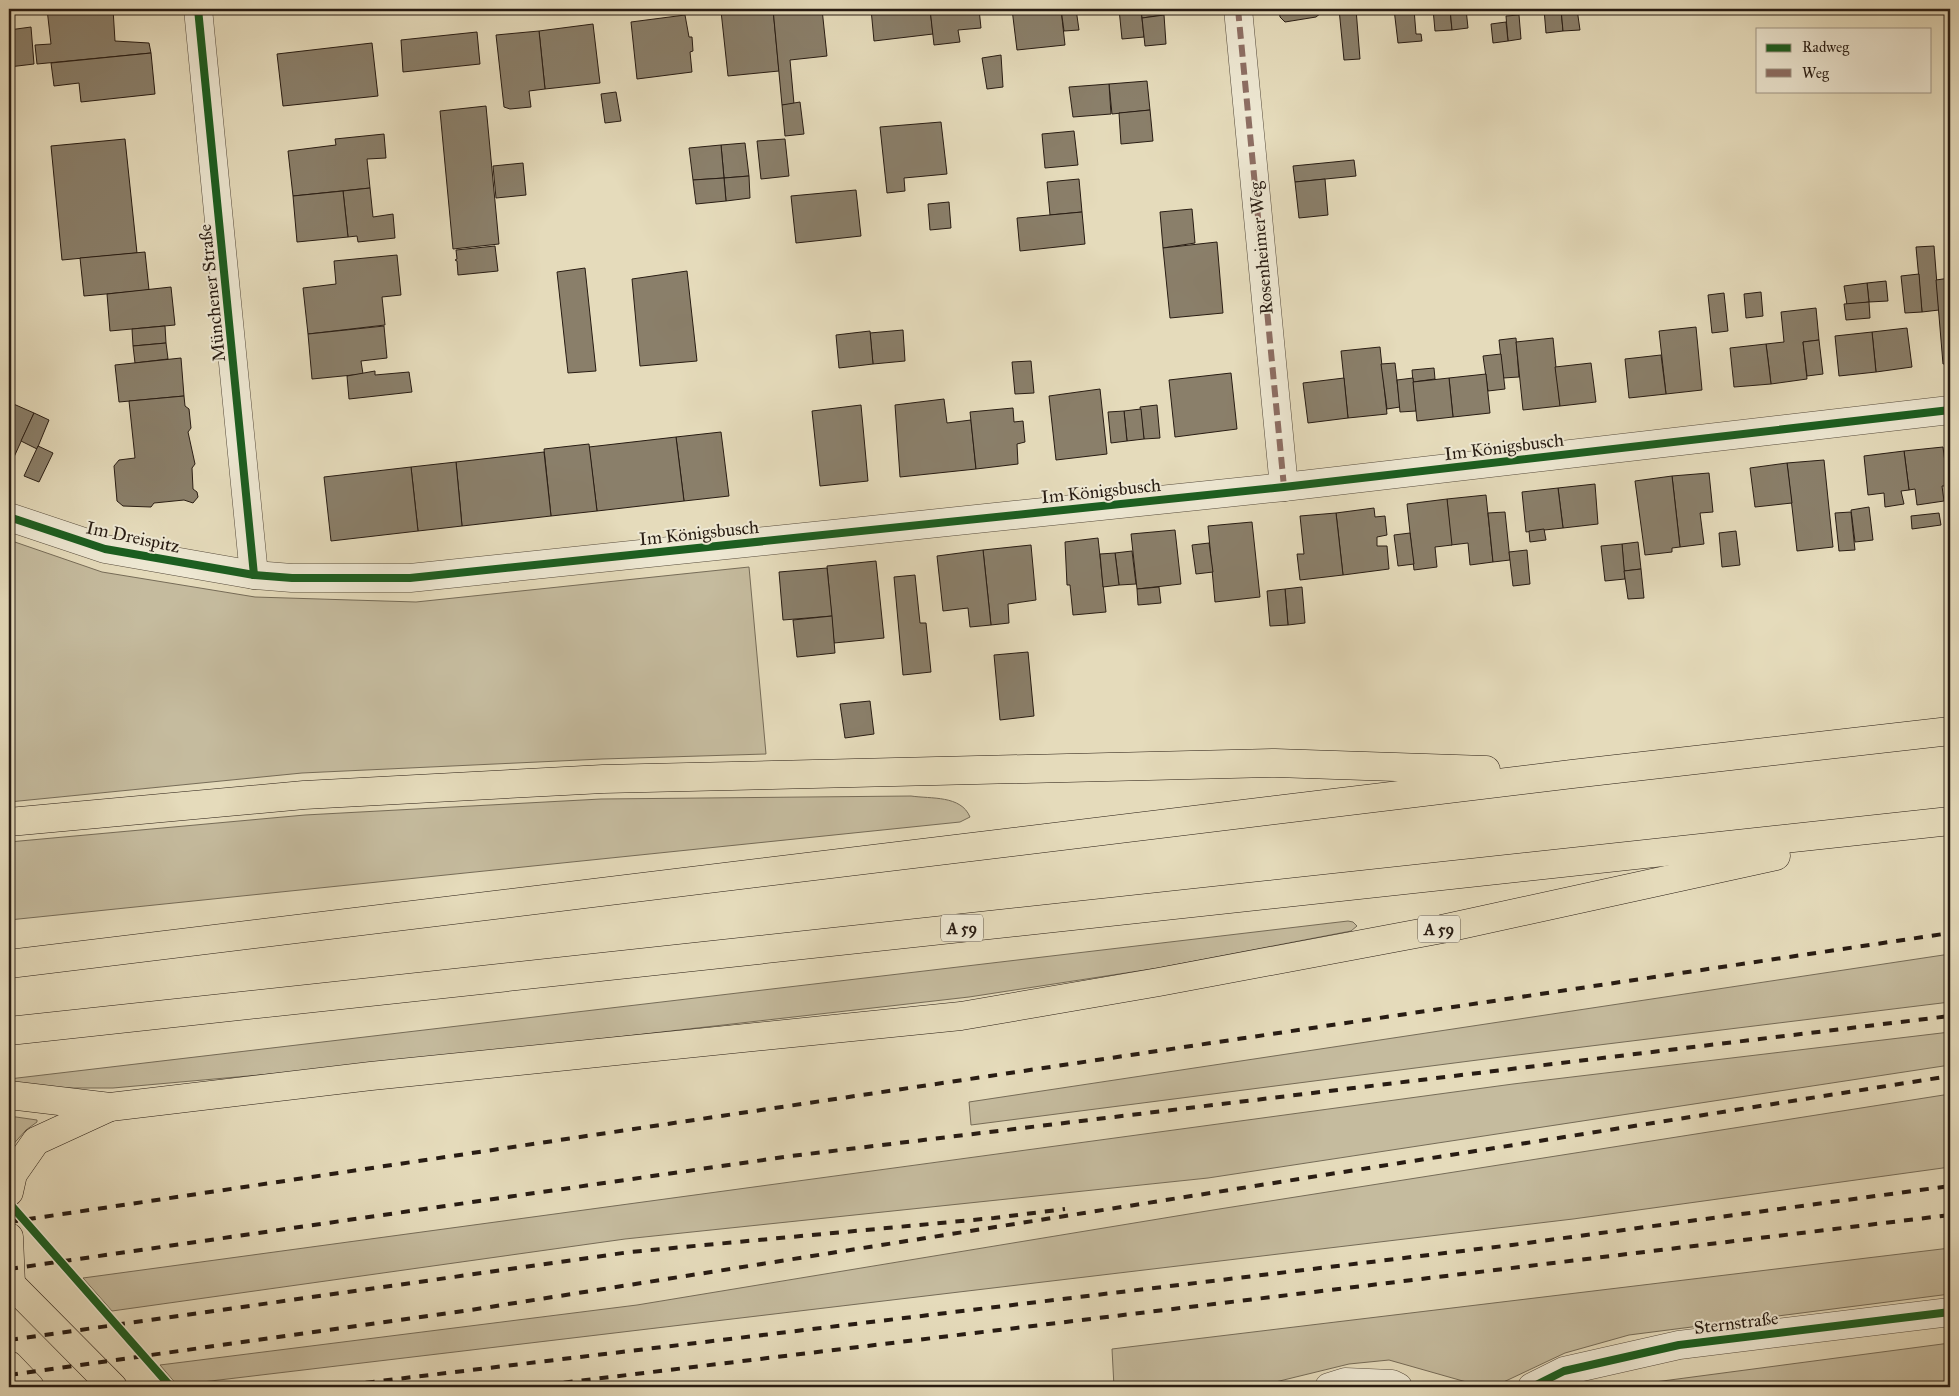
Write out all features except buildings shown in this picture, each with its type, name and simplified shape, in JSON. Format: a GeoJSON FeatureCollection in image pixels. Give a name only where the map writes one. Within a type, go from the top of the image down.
{"type":"FeatureCollection","features":[{"type":"Feature","properties":{"kind":"main road"},"geometry":{"type":"LineString","coordinates":[[9,964],[1572,774],[1950,731]]}},
{"type":"Feature","properties":{"kind":"main road"},"geometry":{"type":"LineString","coordinates":[[9,822],[304,796],[603,779],[1275,763],[1572,774]]}},
{"type":"Feature","properties":{"kind":"main road","name":"A 59"},"geometry":{"type":"LineString","coordinates":[[9,1031],[1950,821]]}},
{"type":"Feature","properties":{"kind":"main road","name":"A 59"},"geometry":{"type":"LineString","coordinates":[[110,1107],[371,1076],[961,1016],[1159,982],[1442,929],[1915,826]]}},
{"type":"Feature","properties":{"kind":"main road"},"geometry":{"type":"LineString","coordinates":[[9,1095],[110,1107]]}},
{"type":"Feature","properties":{"kind":"main road"},"geometry":{"type":"LineString","coordinates":[[9,1192],[13,1174],[36,1141],[110,1107]]}},
{"type":"Feature","properties":{"kind":"main road"},"geometry":{"type":"LineString","coordinates":[[9,1236],[10,1283],[113,1387]]}},
{"type":"Feature","properties":{"kind":"main road"},"geometry":{"type":"LineString","coordinates":[[9,1365],[30,1387]]}},
{"type":"Feature","properties":{"kind":"street","name":"Münchener Straße"},"geometry":{"type":"LineString","coordinates":[[198,9],[254,575]]}},
{"type":"Feature","properties":{"kind":"street","name":"Rosenheimer Weg"},"geometry":{"type":"LineString","coordinates":[[1238,9],[1284,487]]}},
{"type":"Feature","properties":{"kind":"street","name":"Im Königsbusch"},"geometry":{"type":"LineString","coordinates":[[254,575],[292,578],[410,578],[1284,487],[1950,410]]}},
{"type":"Feature","properties":{"kind":"street","name":"Im Dreispitz"},"geometry":{"type":"LineString","coordinates":[[9,517],[105,549],[254,575]]}},
{"type":"Feature","properties":{"kind":"street","name":"Sternstraße"},"geometry":{"type":"LineString","coordinates":[[1532,1387],[1564,1371],[1679,1345],[1950,1312]]}},
{"type":"Feature","properties":{"kind":"street"},"geometry":{"type":"LineString","coordinates":[[1329,1387],[1345,1382],[1392,1384],[1398,1387]]}},
{"type":"Feature","properties":{"kind":"shaded area"},"geometry":{"type":"Polygon","coordinates":[[[9,540],[102,572],[255,597],[416,602],[749,567],[766,754],[602,759],[302,773],[9,802],[9,540]]]}},
{"type":"Feature","properties":{"kind":"shaded area"},"geometry":{"type":"Polygon","coordinates":[[[911,796],[953,801],[966,810],[970,817],[960,822],[9,920],[9,842],[305,815],[601,799],[911,796]]]}},
{"type":"Feature","properties":{"kind":"shaded area"},"geometry":{"type":"Polygon","coordinates":[[[1348,921],[1353,922],[1357,926],[1351,931],[1158,968],[969,997],[372,1065],[113,1088],[51,1088],[9,1082],[9,1079],[1348,921]]]}},
{"type":"Feature","properties":{"kind":"shaded area"},"geometry":{"type":"Polygon","coordinates":[[[1950,954],[1950,1002],[971,1125],[969,1102],[1950,954]]]}},
{"type":"Feature","properties":{"kind":"shaded area"},"geometry":{"type":"Polygon","coordinates":[[[1950,1032],[1950,1065],[1208,1178],[625,1239],[112,1311],[83,1278],[1513,1084],[1950,1032]]]}},
{"type":"Feature","properties":{"kind":"shaded area"},"geometry":{"type":"Polygon","coordinates":[[[1950,1094],[1950,1167],[1573,1219],[177,1385],[160,1365],[637,1305],[1213,1210],[1950,1094]]]}},
{"type":"Feature","properties":{"kind":"shaded area"},"geometry":{"type":"Polygon","coordinates":[[[9,1116],[37,1120],[37,1122],[26,1130],[9,1149],[9,1116]]]}},
{"type":"Feature","properties":{"kind":"shaded area"},"geometry":{"type":"Polygon","coordinates":[[[1950,1248],[1950,1294],[1629,1335],[1565,1353],[1493,1387],[1484,1387],[1389,1360],[1349,1364],[1255,1387],[1114,1387],[1112,1349],[1950,1248]]]}},
{"type":"Feature","properties":{"kind":"shaded area"},"geometry":{"type":"Polygon","coordinates":[[[1950,1343],[1950,1387],[1617,1387],[1950,1343]]]}},
{"type":"Feature","properties":{"kind":"railway"},"geometry":{"type":"LineString","coordinates":[[9,1222],[1950,933]]}},
{"type":"Feature","properties":{"kind":"railway"},"geometry":{"type":"LineString","coordinates":[[9,1269],[791,1156],[1950,1016]]}},
{"type":"Feature","properties":{"kind":"railway"},"geometry":{"type":"LineString","coordinates":[[9,1375],[477,1309],[1950,1076]]}},
{"type":"Feature","properties":{"kind":"railway"},"geometry":{"type":"LineString","coordinates":[[330,1387],[1512,1245],[1950,1186]]}},
{"type":"Feature","properties":{"kind":"railway"},"geometry":{"type":"LineString","coordinates":[[9,1340],[630,1252],[994,1218],[1065,1209]]}},
{"type":"Feature","properties":{"kind":"railway"},"geometry":{"type":"LineString","coordinates":[[528,1387],[1950,1215]]}},
{"type":"Feature","properties":{"kind":"marked path"},"geometry":{"type":"LineString","coordinates":[[1238,9],[1284,487]]}},
{"type":"Feature","properties":{"kind":"cycle path"},"geometry":{"type":"LineString","coordinates":[[198,9],[254,575]]}},
{"type":"Feature","properties":{"kind":"cycle path"},"geometry":{"type":"LineString","coordinates":[[9,517],[105,549],[254,575],[292,578],[410,578],[1284,487],[1950,410]]}},
{"type":"Feature","properties":{"kind":"cycle path"},"geometry":{"type":"LineString","coordinates":[[9,1203],[171,1387]]}},
{"type":"Feature","properties":{"kind":"cycle path"},"geometry":{"type":"LineString","coordinates":[[1532,1387],[1564,1371],[1679,1345],[1950,1312]]}}]}
